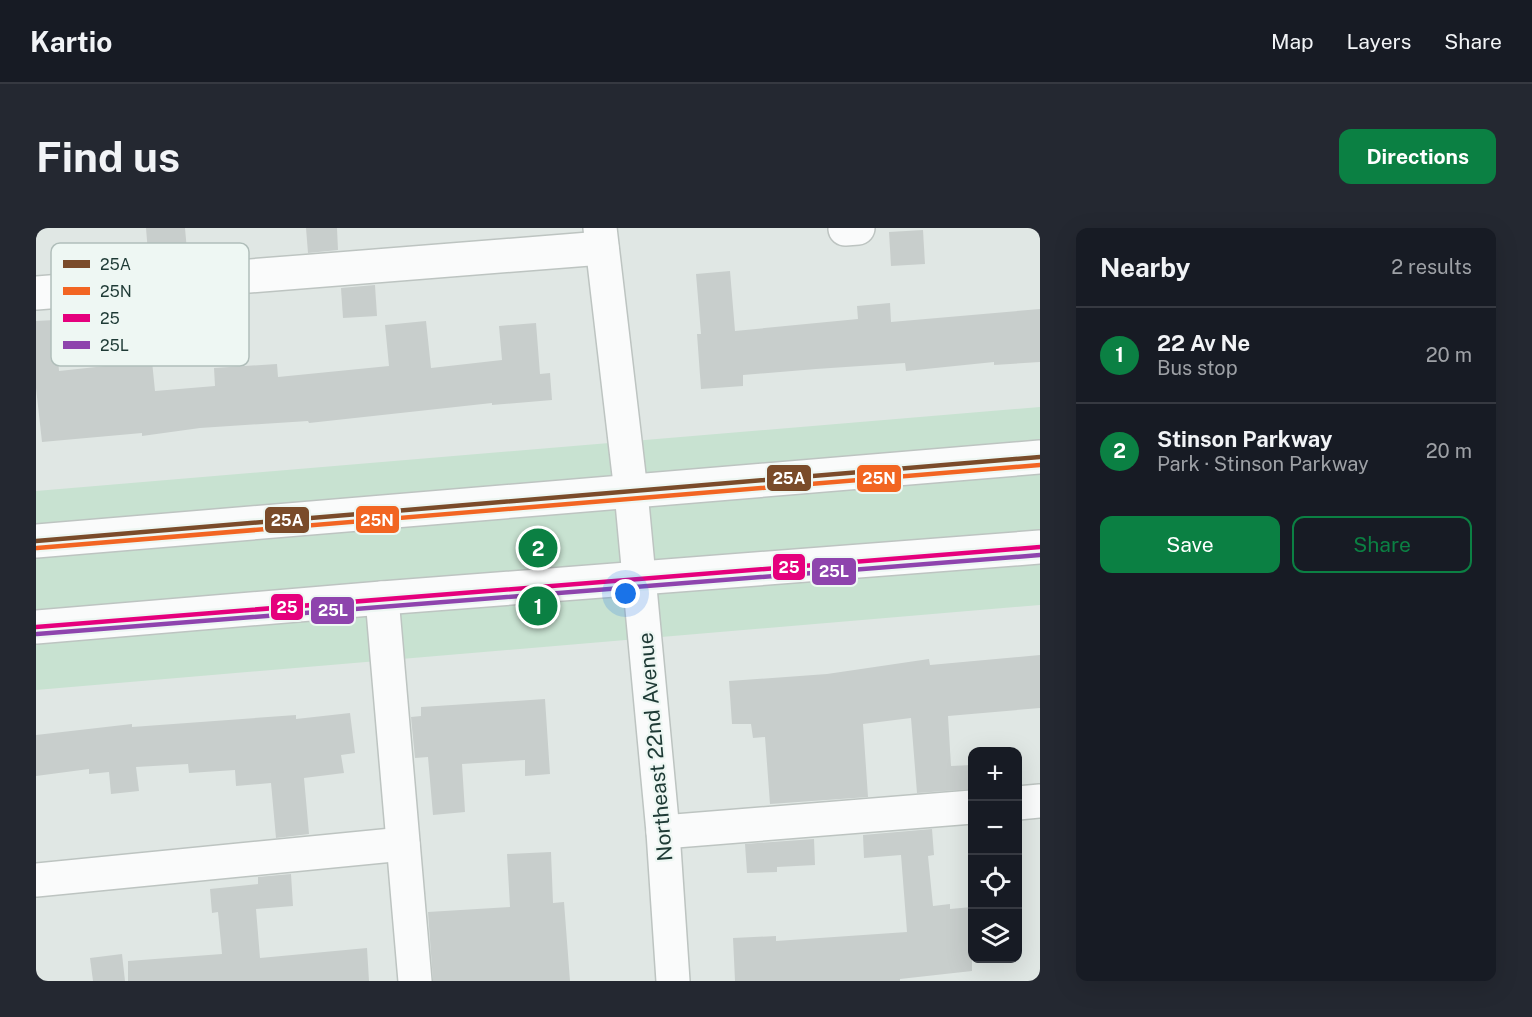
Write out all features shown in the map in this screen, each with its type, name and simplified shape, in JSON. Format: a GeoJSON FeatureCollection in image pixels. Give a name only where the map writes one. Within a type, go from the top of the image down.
{"type":"FeatureCollection","features":[{"type":"Feature","properties":{"kind":"street"},"geometry":{"type":"LineString","coordinates":[[249,272],[601,238]]}},
{"type":"Feature","properties":{"kind":"street","name":"Northeast 22nd Avenue"},"geometry":{"type":"LineString","coordinates":[[601,238],[631,492],[663,832],[673,981]]}},
{"type":"Feature","properties":{"kind":"street"},"geometry":{"type":"LineString","coordinates":[[36,293],[51,292]]}},
{"type":"Feature","properties":{"kind":"street"},"geometry":{"type":"LineString","coordinates":[[36,541],[1040,457]]}},
{"type":"Feature","properties":{"kind":"street"},"geometry":{"type":"LineString","coordinates":[[36,627],[1040,547]]}},
{"type":"Feature","properties":{"kind":"street"},"geometry":{"type":"LineString","coordinates":[[382,598],[415,981]]}},
{"type":"Feature","properties":{"kind":"street"},"geometry":{"type":"LineString","coordinates":[[1022,803],[1040,801]]}},
{"type":"Feature","properties":{"kind":"street"},"geometry":{"type":"LineString","coordinates":[[663,832],[968,807]]}},
{"type":"Feature","properties":{"kind":"street"},"geometry":{"type":"LineString","coordinates":[[36,880],[404,844]]}},
{"type":"Feature","properties":{"kind":"green space"},"geometry":{"type":"Polygon","coordinates":[[[1040,407],[1040,605],[36,690],[36,491],[1040,407]]]}},
{"type":"Feature","properties":{"kind":"building"},"geometry":{"type":"Polygon","coordinates":[[[146,228],[185,228],[186,243],[147,243],[146,228]]]}},
{"type":"Feature","properties":{"kind":"building"},"geometry":{"type":"Polygon","coordinates":[[[306,228],[337,228],[338,250],[308,253],[306,228]]]}},
{"type":"Feature","properties":{"kind":"building"},"geometry":{"type":"Polygon","coordinates":[[[923,230],[925,264],[891,266],[889,232],[923,230]]]}},
{"type":"Feature","properties":{"kind":"building"},"geometry":{"type":"Polygon","coordinates":[[[730,271],[735,331],[858,319],[857,306],[890,303],[891,322],[1040,309],[1040,362],[994,365],[994,362],[906,371],[905,363],[816,369],[743,375],[743,386],[701,389],[697,334],[701,334],[696,274],[730,271]]]}},
{"type":"Feature","properties":{"kind":"building"},"geometry":{"type":"Polygon","coordinates":[[[375,285],[377,316],[343,318],[341,288],[375,285]]]}},
{"type":"Feature","properties":{"kind":"building"},"geometry":{"type":"Polygon","coordinates":[[[51,320],[51,366],[59,366],[59,371],[106,366],[152,366],[155,391],[215,386],[214,368],[277,364],[278,377],[389,366],[385,325],[426,321],[431,368],[502,360],[499,326],[536,323],[540,374],[550,373],[552,400],[492,405],[492,403],[309,423],[308,421],[200,428],[142,436],[142,433],[42,442],[36,388],[36,321],[51,320]]]}},
{"type":"Feature","properties":{"kind":"building"},"geometry":{"type":"Polygon","coordinates":[[[1040,655],[1040,708],[948,716],[951,766],[968,765],[968,789],[917,793],[911,718],[863,724],[868,797],[770,804],[765,737],[753,738],[751,724],[732,724],[729,681],[827,674],[929,659],[930,665],[1040,655]]]}},
{"type":"Feature","properties":{"kind":"building"},"geometry":{"type":"Polygon","coordinates":[[[545,699],[550,774],[525,776],[525,760],[462,764],[465,812],[433,815],[428,757],[415,758],[411,717],[421,716],[421,707],[545,699]]]}},
{"type":"Feature","properties":{"kind":"building"},"geometry":{"type":"Polygon","coordinates":[[[350,713],[355,753],[341,755],[344,773],[304,778],[309,834],[276,838],[271,783],[236,786],[235,770],[189,773],[188,764],[136,767],[139,791],[111,794],[109,772],[89,774],[89,769],[36,776],[36,735],[132,724],[132,727],[296,715],[296,719],[350,713]]]}},
{"type":"Feature","properties":{"kind":"building"},"geometry":{"type":"Polygon","coordinates":[[[932,829],[934,855],[928,856],[933,906],[950,904],[950,909],[968,907],[968,963],[972,963],[972,971],[900,979],[900,981],[735,981],[733,938],[776,936],[776,941],[907,932],[901,855],[864,858],[863,835],[932,829]]]}},
{"type":"Feature","properties":{"kind":"building"},"geometry":{"type":"Polygon","coordinates":[[[814,839],[815,865],[777,867],[777,872],[747,873],[745,844],[814,839]]]}},
{"type":"Feature","properties":{"kind":"building"},"geometry":{"type":"Polygon","coordinates":[[[551,852],[553,903],[564,902],[570,981],[433,981],[428,912],[510,907],[507,854],[551,852]]]}},
{"type":"Feature","properties":{"kind":"building"},"geometry":{"type":"Polygon","coordinates":[[[291,874],[293,906],[256,909],[260,958],[367,948],[369,981],[128,981],[128,961],[222,954],[218,912],[212,913],[210,889],[258,884],[258,877],[291,874]]]}},
{"type":"Feature","properties":{"kind":"building"},"geometry":{"type":"Polygon","coordinates":[[[122,954],[125,981],[93,981],[90,958],[122,954]]]}},
{"type":"Feature","properties":{"kind":"transit line","name":"25A"},"geometry":{"type":"LineString","coordinates":[[36,541],[1040,457]]}},
{"type":"Feature","properties":{"kind":"transit line","name":"25N"},"geometry":{"type":"LineString","coordinates":[[37,548],[1040,465]]}},
{"type":"Feature","properties":{"kind":"transit line","name":"25"},"geometry":{"type":"LineString","coordinates":[[36,627],[1040,547]]}},
{"type":"Feature","properties":{"kind":"transit line","name":"25L"},"geometry":{"type":"LineString","coordinates":[[37,634],[1040,555]]}},
{"type":"Feature","properties":{"kind":"place","name":"Stinson Parkway"},"geometry":{"type":"Point","coordinates":[538,548]}},
{"type":"Feature","properties":{"kind":"place","name":"22 Av Ne"},"geometry":{"type":"Point","coordinates":[538,606]}}]}
